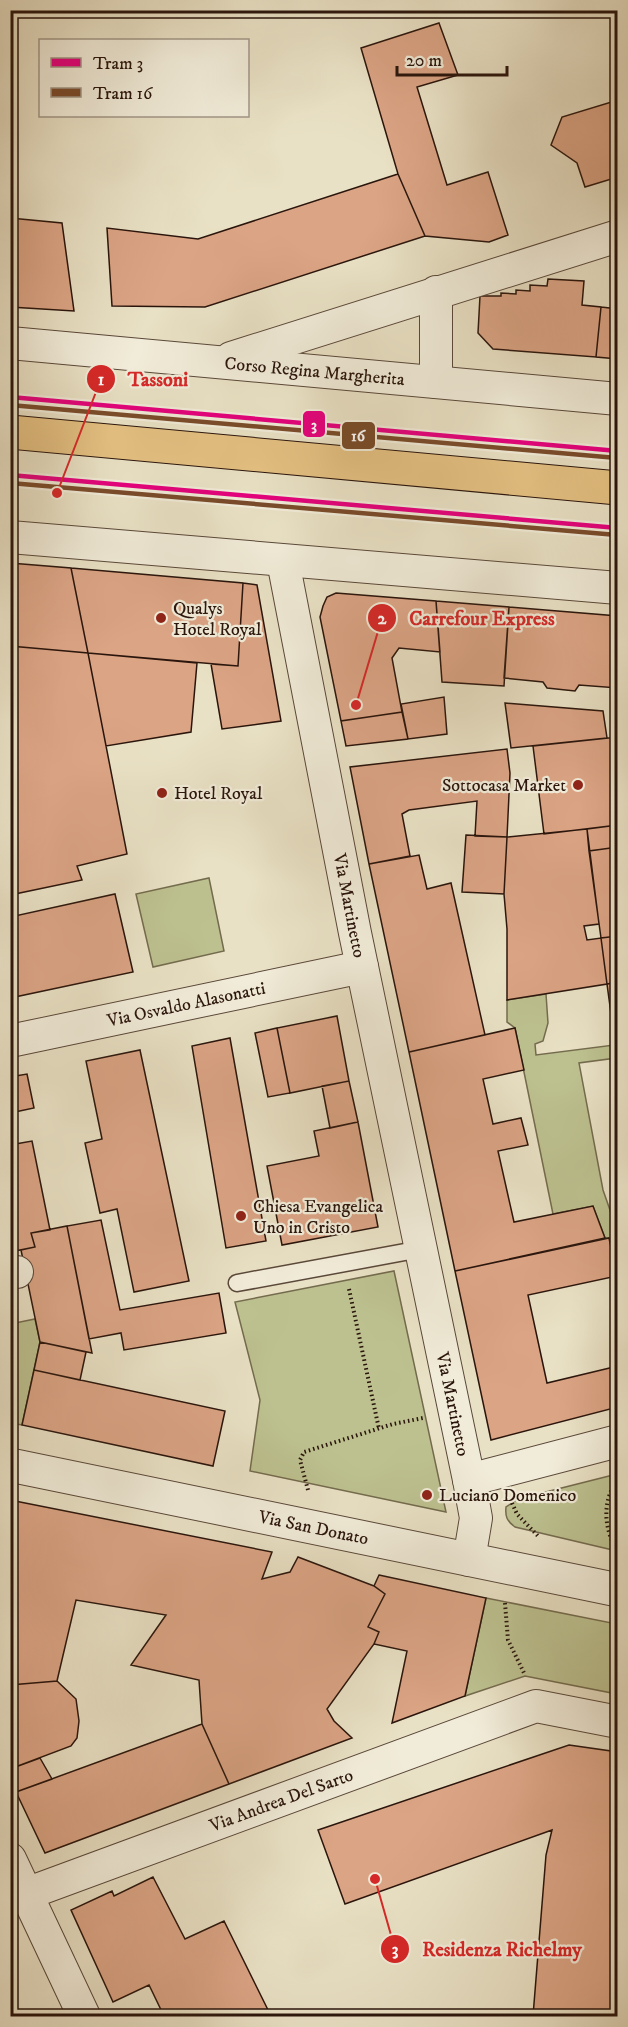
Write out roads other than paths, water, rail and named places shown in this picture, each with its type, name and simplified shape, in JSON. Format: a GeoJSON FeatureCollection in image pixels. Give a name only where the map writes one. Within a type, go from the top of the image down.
{"type":"FeatureCollection","features":[{"type":"Feature","properties":{"kind":"main road"},"geometry":{"type":"LineString","coordinates":[[10,432],[618,488]]}},
{"type":"Feature","properties":{"kind":"street"},"geometry":{"type":"LineString","coordinates":[[219,362],[618,236]]}},
{"type":"Feature","properties":{"kind":"street"},"geometry":{"type":"LineString","coordinates":[[436,292],[436,382]]}},
{"type":"Feature","properties":{"kind":"street","name":"Corso Regina Margherita"},"geometry":{"type":"LineString","coordinates":[[10,343],[618,399]]}},
{"type":"Feature","properties":{"kind":"street"},"geometry":{"type":"LineString","coordinates":[[10,537],[618,588]]}},
{"type":"Feature","properties":{"kind":"street","name":"Via Martinetto"},"geometry":{"type":"LineString","coordinates":[[283,561],[362,966],[469,1480],[476,1518],[469,1560]]}},
{"type":"Feature","properties":{"kind":"street","name":"Via Osvaldo Alasonatti"},"geometry":{"type":"LineString","coordinates":[[10,1041],[362,966]]}},
{"type":"Feature","properties":{"kind":"street"},"geometry":{"type":"LineString","coordinates":[[469,1480],[618,1441]]}},
{"type":"Feature","properties":{"kind":"street","name":"Via San Donato"},"geometry":{"type":"LineString","coordinates":[[10,1465],[618,1590]]}},
{"type":"Feature","properties":{"kind":"street","name":"Via Andrea Del Sarto"},"geometry":{"type":"LineString","coordinates":[[26,1894],[536,1706],[618,1722]]}},
{"type":"Feature","properties":{"kind":"street"},"geometry":{"type":"LineString","coordinates":[[10,1859],[84,2016]]}},
{"type":"Feature","properties":{"kind":"lane"},"geometry":{"type":"LineString","coordinates":[[237,1283],[421,1249]]}},
{"type":"Feature","properties":{"kind":"tram line","name":"3"},"geometry":{"type":"LineString","coordinates":[[10,397],[618,451]]}},
{"type":"Feature","properties":{"kind":"tram line","name":"16"},"geometry":{"type":"LineString","coordinates":[[10,405],[617,458]]}},
{"type":"Feature","properties":{"kind":"tram line","name":"3"},"geometry":{"type":"LineString","coordinates":[[10,475],[618,528]]}},
{"type":"Feature","properties":{"kind":"tram line","name":"16"},"geometry":{"type":"LineString","coordinates":[[10,483],[617,535]]}},
{"type":"Feature","properties":{"kind":"place","name":"Tassoni"},"geometry":{"type":"Point","coordinates":[57,493]}},
{"type":"Feature","properties":{"kind":"place","name":"Qualys Hotel Royal"},"geometry":{"type":"Point","coordinates":[161,618]}},
{"type":"Feature","properties":{"kind":"place","name":"Carrefour Express"},"geometry":{"type":"Point","coordinates":[356,705]}},
{"type":"Feature","properties":{"kind":"place","name":"Sottocasa Market"},"geometry":{"type":"Point","coordinates":[578,785]}},
{"type":"Feature","properties":{"kind":"place","name":"Hotel Royal"},"geometry":{"type":"Point","coordinates":[162,793]}},
{"type":"Feature","properties":{"kind":"place","name":"Chiesa Evangelica Uno in Cristo"},"geometry":{"type":"Point","coordinates":[241,1216]}},
{"type":"Feature","properties":{"kind":"place","name":"Luciano Domenico"},"geometry":{"type":"Point","coordinates":[427,1495]}},
{"type":"Feature","properties":{"kind":"place","name":"Residenza Richelmy"},"geometry":{"type":"Point","coordinates":[375,1879]}}]}
